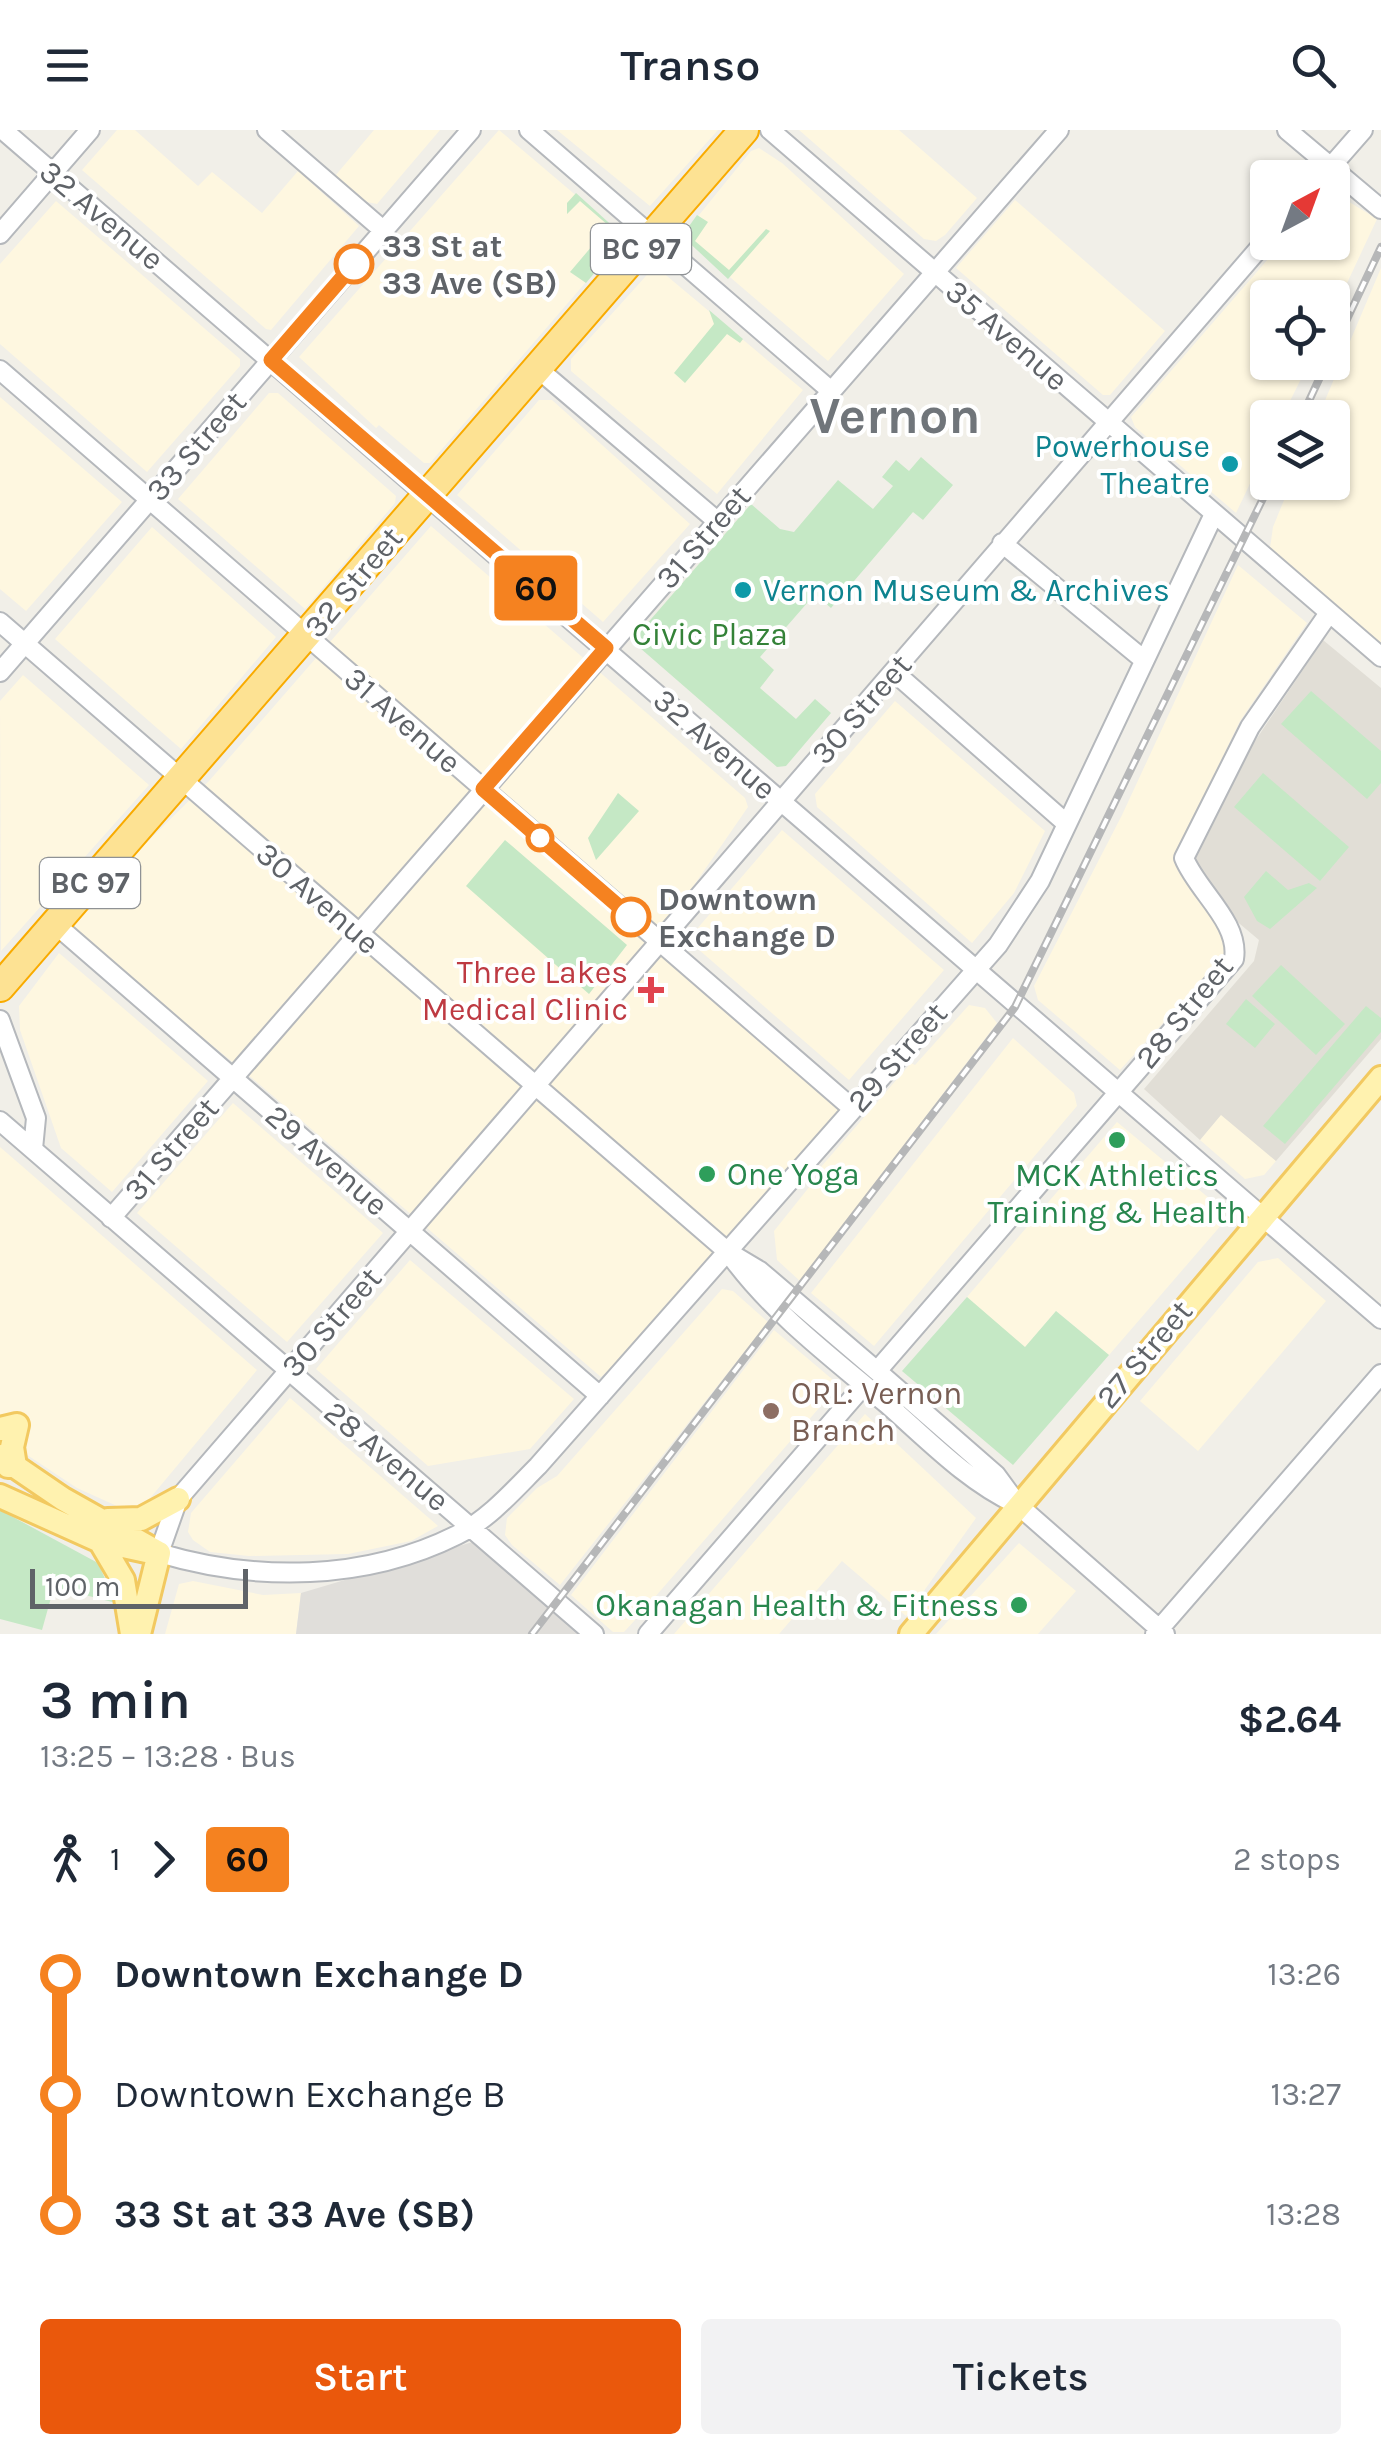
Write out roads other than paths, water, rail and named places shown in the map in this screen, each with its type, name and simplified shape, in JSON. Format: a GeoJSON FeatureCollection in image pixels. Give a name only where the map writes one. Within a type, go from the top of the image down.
{"type":"FeatureCollection","features":[{"type":"Feature","properties":{"kind":"highway","name":"32 Street"},"geometry":{"type":"LineString","coordinates":[[6,971],[54,924],[182,780],[744,130]]}},
{"type":"Feature","properties":{"kind":"main road","name":"27 Street"},"geometry":{"type":"LineString","coordinates":[[911,1634],[1381,1078]]}},
{"type":"Feature","properties":{"kind":"main road"},"geometry":{"type":"LineString","coordinates":[[0,1429],[17,1425],[5,1463],[102,1531],[123,1580],[136,1634]]}},
{"type":"Feature","properties":{"kind":"main road"},"geometry":{"type":"LineString","coordinates":[[0,1496],[159,1553],[136,1634]]}},
{"type":"Feature","properties":{"kind":"main road"},"geometry":{"type":"LineString","coordinates":[[102,1531],[140,1520],[178,1499]]}},
{"type":"Feature","properties":{"kind":"street","name":"32 Avenue"},"geometry":{"type":"LineString","coordinates":[[3,130],[1381,1320]]}},
{"type":"Feature","properties":{"kind":"street"},"geometry":{"type":"LineString","coordinates":[[0,234],[90,130]]}},
{"type":"Feature","properties":{"kind":"street"},"geometry":{"type":"LineString","coordinates":[[266,130],[383,230]]}},
{"type":"Feature","properties":{"kind":"street","name":"33 Street"},"geometry":{"type":"LineString","coordinates":[[0,672],[471,130]]}},
{"type":"Feature","properties":{"kind":"street"},"geometry":{"type":"LineString","coordinates":[[529,130],[830,390]]}},
{"type":"Feature","properties":{"kind":"street","name":"35 Avenue"},"geometry":{"type":"LineString","coordinates":[[770,130],[1381,657]]}},
{"type":"Feature","properties":{"kind":"street"},"geometry":{"type":"LineString","coordinates":[[1287,130],[1314,160]]}},
{"type":"Feature","properties":{"kind":"street"},"geometry":{"type":"LineString","coordinates":[[1336,160],[1363,130]]}},
{"type":"Feature","properties":{"kind":"street","name":"31 Street"},"geometry":{"type":"LineString","coordinates":[[111,1218],[934,271],[1047,134]]}},
{"type":"Feature","properties":{"kind":"street"},"geometry":{"type":"LineString","coordinates":[[1350,189],[1381,209]]}},
{"type":"Feature","properties":{"kind":"street","name":"30 Street"},"geometry":{"type":"LineString","coordinates":[[159,1553],[178,1499],[1250,258]]}},
{"type":"Feature","properties":{"kind":"street"},"geometry":{"type":"LineString","coordinates":[[537,368],[717,522]]}},
{"type":"Feature","properties":{"kind":"street","name":"31 Avenue"},"geometry":{"type":"LineString","coordinates":[[0,370],[852,1108]]}},
{"type":"Feature","properties":{"kind":"street","name":"29 Street"},"geometry":{"type":"LineString","coordinates":[[159,1553],[247,1572],[292,1574],[405,1554],[471,1526],[538,1466],[974,972],[1040,881],[1214,514]]}},
{"type":"Feature","properties":{"kind":"street"},"geometry":{"type":"LineString","coordinates":[[1002,544],[1144,660]]}},
{"type":"Feature","properties":{"kind":"street","name":"28 Street"},"geometry":{"type":"LineString","coordinates":[[648,1634],[1234,959],[1234,936],[1192,878],[1184,858],[1250,727],[1330,613]]}},
{"type":"Feature","properties":{"kind":"street","name":"30 Avenue"},"geometry":{"type":"LineString","coordinates":[[0,622],[728,1252],[760,1271],[871,1378]]}},
{"type":"Feature","properties":{"kind":"street"},"geometry":{"type":"LineString","coordinates":[[894,672],[1066,824]]}},
{"type":"Feature","properties":{"kind":"street","name":"29 Avenue"},"geometry":{"type":"LineString","coordinates":[[54,924],[600,1396]]}},
{"type":"Feature","properties":{"kind":"street"},"geometry":{"type":"LineString","coordinates":[[0,1020],[36,1118],[33,1149]]}},
{"type":"Feature","properties":{"kind":"street","name":"28 Avenue"},"geometry":{"type":"LineString","coordinates":[[0,1121],[594,1634]]}},
{"type":"Feature","properties":{"kind":"street","name":"30 Avenue"},"geometry":{"type":"LineString","coordinates":[[728,1252],[750,1282],[996,1476],[1018,1504],[1160,1632]]}},
{"type":"Feature","properties":{"kind":"street"},"geometry":{"type":"LineString","coordinates":[[697,1288],[724,1272],[750,1282]]}},
{"type":"Feature","properties":{"kind":"street"},"geometry":{"type":"LineString","coordinates":[[1160,1632],[1381,1374]]}},
{"type":"Feature","properties":{"kind":"railway"},"geometry":{"type":"LineString","coordinates":[[1350,313],[1381,247]]}},
{"type":"Feature","properties":{"kind":"railway"},"geometry":{"type":"LineString","coordinates":[[1309,400],[1319,380]]}},
{"type":"Feature","properties":{"kind":"railway"},"geometry":{"type":"LineString","coordinates":[[532,1634],[1015,1007],[1262,500]]}},
{"type":"Feature","properties":{"kind":"place","name":"33 St at 33 Ave (SB)"},"geometry":{"type":"Point","coordinates":[354,264]}},
{"type":"Feature","properties":{"kind":"place","name":"Powerhouse Theatre"},"geometry":{"type":"Point","coordinates":[1230,464]}},
{"type":"Feature","properties":{"kind":"place","name":"Vernon Museum & Archives"},"geometry":{"type":"Point","coordinates":[743,590]}},
{"type":"Feature","properties":{"kind":"place","name":"Downtown Exchange D"},"geometry":{"type":"Point","coordinates":[631,917]}},
{"type":"Feature","properties":{"kind":"place","name":"Three Lakes Medical Clinic"},"geometry":{"type":"Point","coordinates":[651,990]}},
{"type":"Feature","properties":{"kind":"place","name":"MCK Athletics Training & Health"},"geometry":{"type":"Point","coordinates":[1117,1140]}},
{"type":"Feature","properties":{"kind":"place","name":"One Yoga"},"geometry":{"type":"Point","coordinates":[707,1174]}},
{"type":"Feature","properties":{"kind":"place","name":"ORL: Vernon Branch"},"geometry":{"type":"Point","coordinates":[771,1411]}},
{"type":"Feature","properties":{"kind":"place","name":"Okanagan Health & Fitness"},"geometry":{"type":"Point","coordinates":[1019,1605]}},
{"type":"Feature","properties":{"kind":"district","name":"Vernon"},"geometry":{"type":"Point","coordinates":[895,415]}},
{"type":"Feature","properties":{"kind":"park label","name":"Civic Plaza"},"geometry":{"type":"Point","coordinates":[710,634]}}]}
